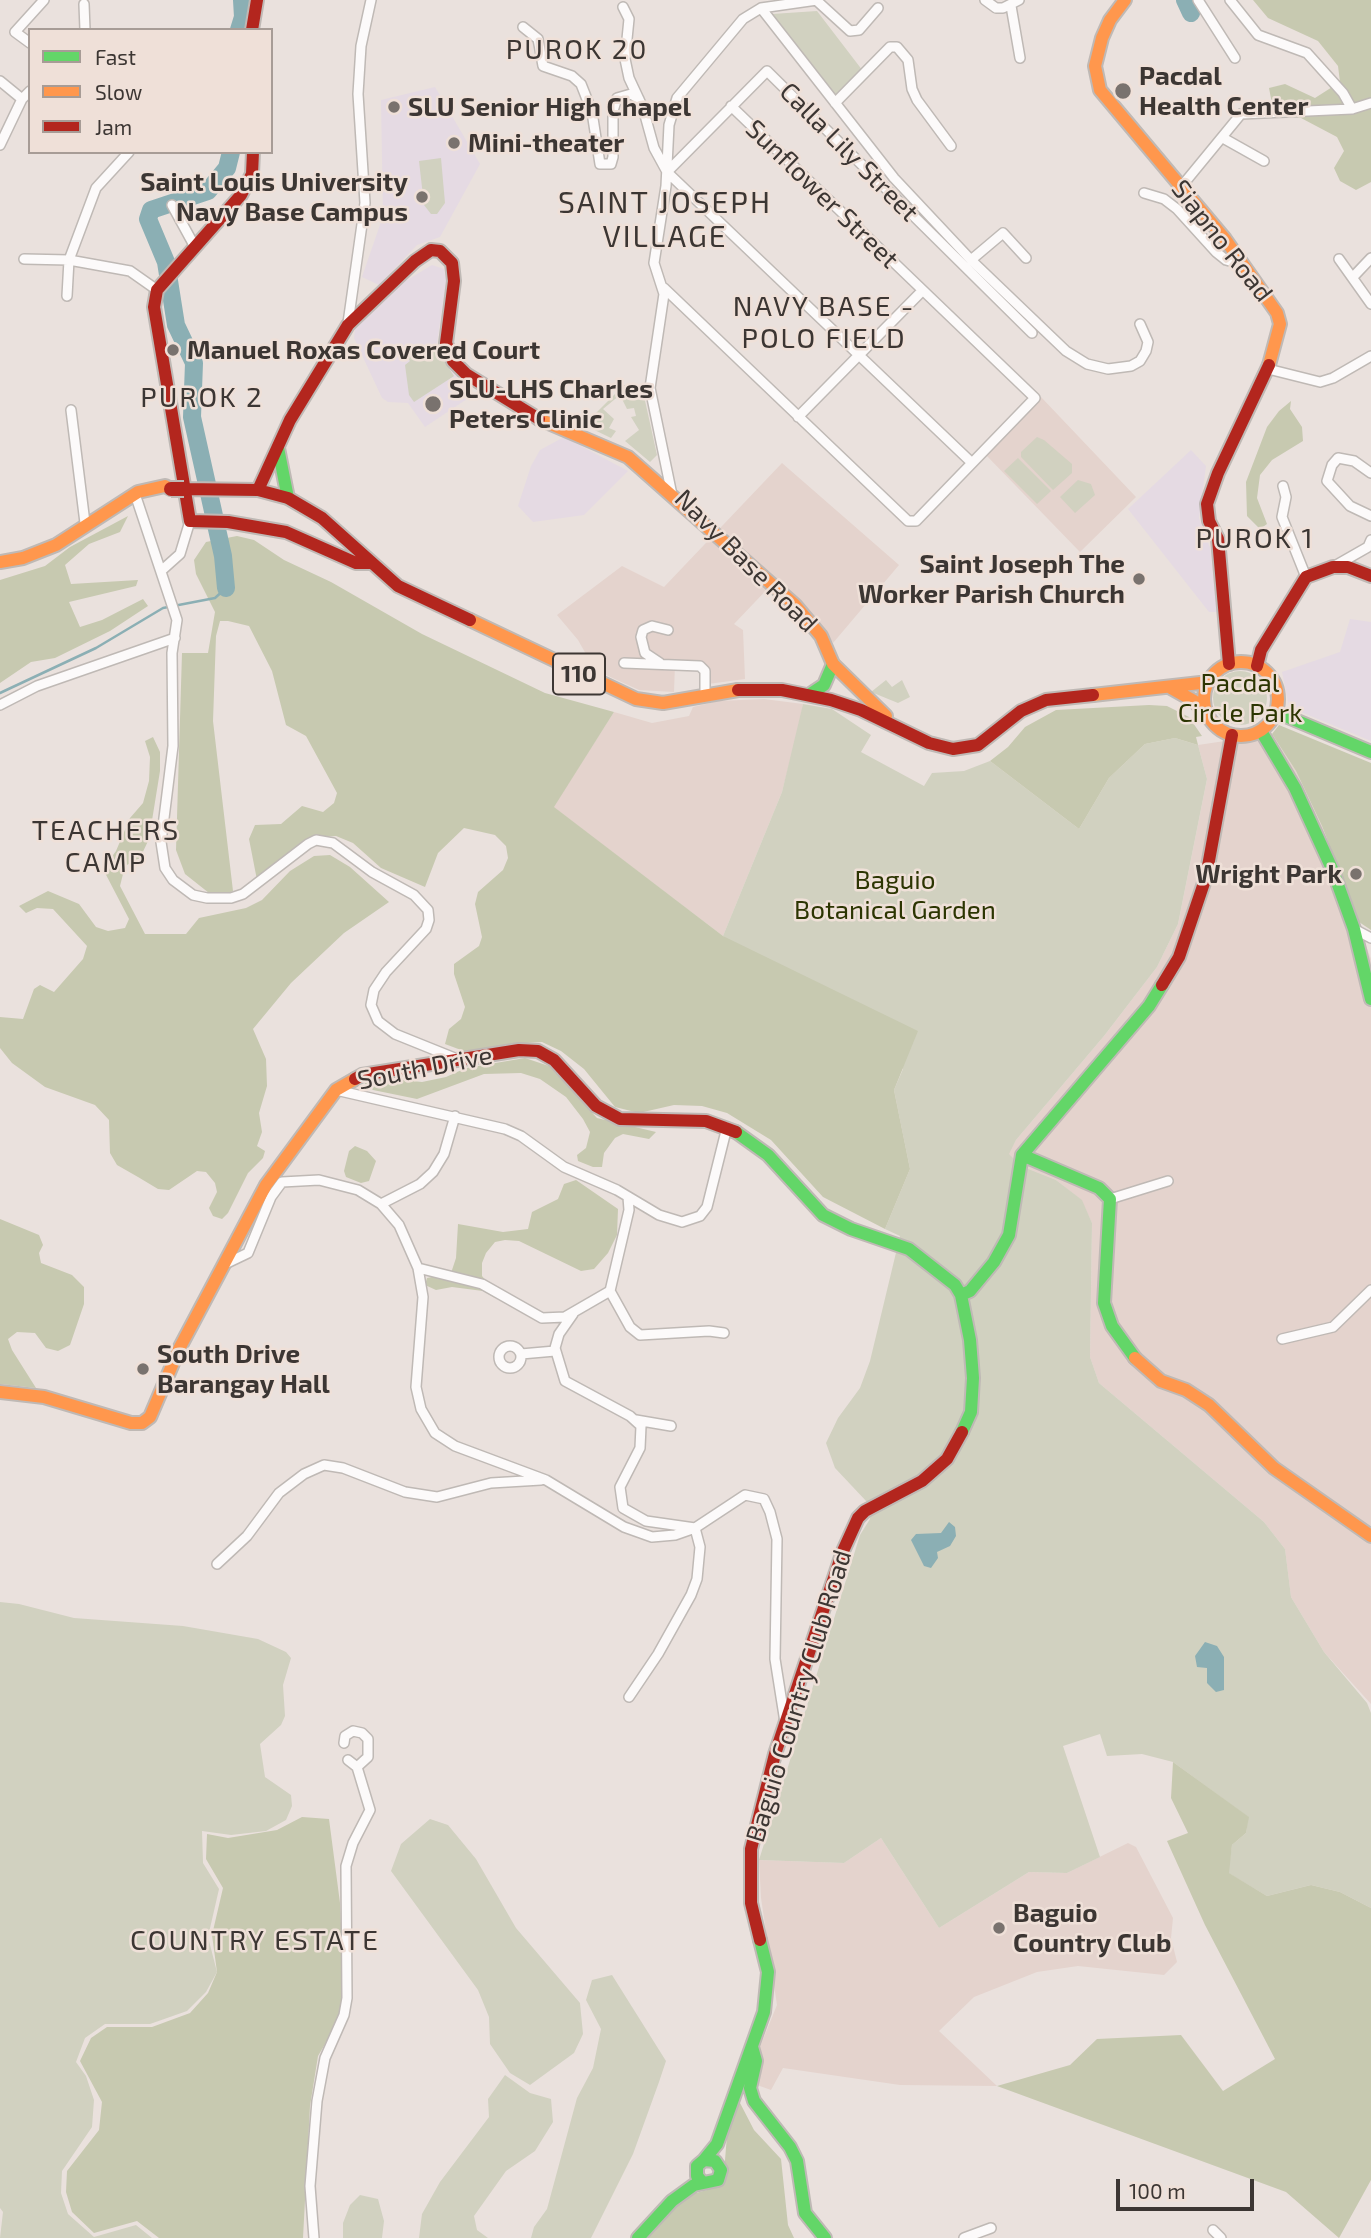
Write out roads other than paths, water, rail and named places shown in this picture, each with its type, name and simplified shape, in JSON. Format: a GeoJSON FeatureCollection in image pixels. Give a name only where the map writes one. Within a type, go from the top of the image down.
{"type":"FeatureCollection","features":[{"type":"Feature","properties":{"kind":"main road"},"geometry":{"type":"LineString","coordinates":[[252,28],[257,0]]}},
{"type":"Feature","properties":{"kind":"main road","name":"Siapno Road"},"geometry":{"type":"LineString","coordinates":[[1125,0],[1110,20],[1102,38],[1095,66],[1100,90],[1244,265],[1277,313],[1280,324],[1275,371],[1223,463],[1207,503],[1207,514],[1218,539],[1230,664]]}},
{"type":"Feature","properties":{"kind":"main road"},"geometry":{"type":"LineString","coordinates":[[253,154],[252,174],[247,186],[157,290],[154,307],[162,367],[197,521],[228,522],[286,532],[319,544],[356,563],[369,563]]}},
{"type":"Feature","properties":{"kind":"main road"},"geometry":{"type":"LineString","coordinates":[[257,490],[290,420],[348,325],[415,261],[431,250],[440,251],[452,263],[454,281],[446,343],[453,361],[466,374],[529,415],[628,457],[672,495]]}},
{"type":"Feature","properties":{"kind":"main road"},"geometry":{"type":"LineString","coordinates":[[277,447],[288,498]]}},
{"type":"Feature","properties":{"kind":"main road","name":"110"},"geometry":{"type":"LineString","coordinates":[[0,562],[23,558],[48,548],[85,523],[134,500],[138,492],[165,486],[171,489],[257,490],[288,498],[322,519],[398,586],[618,693],[663,703],[750,688],[808,695],[861,710],[940,747],[965,748],[978,745],[1021,711],[1046,700],[1209,682]]}},
{"type":"Feature","properties":{"kind":"main road","name":"Navy Base Road"},"geometry":{"type":"LineString","coordinates":[[672,495],[794,605],[821,636],[833,664],[894,726]]}},
{"type":"Feature","properties":{"kind":"main road"},"geometry":{"type":"LineString","coordinates":[[1257,666],[1261,650],[1306,577],[1333,567],[1348,568],[1371,576]]}},
{"type":"Feature","properties":{"kind":"main road"},"geometry":{"type":"LineString","coordinates":[[808,695],[824,685],[833,664]]}},
{"type":"Feature","properties":{"kind":"main road"},"geometry":{"type":"LineString","coordinates":[[1171,688],[1194,701],[1214,724],[1232,735],[1252,735],[1261,731],[1276,712],[1277,690],[1269,676],[1257,666],[1230,664],[1215,673],[1209,682],[1204,698],[1208,715]]}},
{"type":"Feature","properties":{"kind":"main road"},"geometry":{"type":"LineString","coordinates":[[1276,712],[1371,752]]}},
{"type":"Feature","properties":{"kind":"main road"},"geometry":{"type":"LineString","coordinates":[[1261,731],[1301,800],[1354,929],[1368,966],[1371,999]]}},
{"type":"Feature","properties":{"kind":"main road"},"geometry":{"type":"LineString","coordinates":[[963,1289],[994,1262],[1009,1235],[1023,1154],[1149,1006],[1179,957],[1206,877],[1232,735]]}},
{"type":"Feature","properties":{"kind":"main road","name":"South Drive"},"geometry":{"type":"LineString","coordinates":[[0,1392],[44,1397],[121,1421],[142,1423],[150,1418],[178,1349],[266,1185],[336,1090],[362,1075],[464,1061],[519,1050],[538,1051],[554,1060],[596,1106],[620,1119],[646,1122],[691,1119],[727,1127],[741,1134],[768,1154],[823,1215],[851,1230],[909,1249],[963,1289]]}},
{"type":"Feature","properties":{"kind":"main road"},"geometry":{"type":"LineString","coordinates":[[1023,1154],[1098,1188],[1111,1199],[1104,1303],[1112,1326],[1129,1353],[1150,1374],[1209,1405],[1274,1468],[1371,1536]]}},
{"type":"Feature","properties":{"kind":"main road","name":"Baguio Country Club Road"},"geometry":{"type":"LineString","coordinates":[[704,2160],[717,2144],[764,2012],[768,1972],[751,1903],[751,1849],[762,1798],[786,1715],[843,1551],[858,1518],[878,1503],[922,1481],[947,1459],[965,1427],[971,1412],[973,1378],[963,1289]]}},
{"type":"Feature","properties":{"kind":"main road"},"geometry":{"type":"LineString","coordinates":[[752,2047],[756,2066],[750,2088],[754,2101],[790,2147],[797,2161],[806,2213],[825,2238]]}},
{"type":"Feature","properties":{"kind":"main road","name":"Baguio Country Club Road"},"geometry":{"type":"LineString","coordinates":[[717,2144],[720,2166]]}},
{"type":"Feature","properties":{"kind":"main road"},"geometry":{"type":"LineString","coordinates":[[638,2238],[672,2201],[698,2182],[712,2184],[718,2180],[720,2166],[713,2160],[704,2160],[697,2166],[698,2182]]}},
{"type":"Feature","properties":{"kind":"street"},"geometry":{"type":"LineString","coordinates":[[28,42],[15,32],[44,0]]}},
{"type":"Feature","properties":{"kind":"street"},"geometry":{"type":"LineString","coordinates":[[348,325],[365,203],[358,94],[361,46],[371,0]]}},
{"type":"Feature","properties":{"kind":"street"},"geometry":{"type":"LineString","coordinates":[[878,8],[859,30],[850,31],[817,0],[761,8],[894,178],[971,260],[1066,351],[1087,364],[1108,369],[1131,366],[1140,361],[1148,342],[1140,324]]}},
{"type":"Feature","properties":{"kind":"street"},"geometry":{"type":"LineString","coordinates":[[985,0],[996,8],[1015,3],[1020,58]]}},
{"type":"Feature","properties":{"kind":"street"},"geometry":{"type":"LineString","coordinates":[[1198,0],[1235,58]]}},
{"type":"Feature","properties":{"kind":"street"},"geometry":{"type":"LineString","coordinates":[[1230,0],[1258,35],[1307,53],[1343,93],[1352,109]]}},
{"type":"Feature","properties":{"kind":"street"},"geometry":{"type":"LineString","coordinates":[[84,4],[85,28]]}},
{"type":"Feature","properties":{"kind":"street"},"geometry":{"type":"LineString","coordinates":[[623,7],[629,19],[625,58],[629,78],[639,99],[655,150],[667,172],[971,462],[916,521],[902,518],[664,288]]}},
{"type":"Feature","properties":{"kind":"street","name":"Navy Base Road"},"geometry":{"type":"LineString","coordinates":[[672,495],[650,388],[664,288],[655,275],[654,263],[667,172],[669,125],[677,98],[743,19],[761,8]]}},
{"type":"Feature","properties":{"kind":"street"},"geometry":{"type":"LineString","coordinates":[[523,27],[538,39],[543,66],[572,76],[581,84],[593,113],[600,164],[611,164],[613,157],[612,111],[617,98],[631,94],[639,99]]}},
{"type":"Feature","properties":{"kind":"street"},"geometry":{"type":"LineString","coordinates":[[835,103],[890,47],[897,47],[908,60],[912,89],[917,100],[951,146]]}},
{"type":"Feature","properties":{"kind":"street","name":"Calla Lily Street"},"geometry":{"type":"LineString","coordinates":[[667,172],[767,71],[1032,333]]}},
{"type":"Feature","properties":{"kind":"street"},"geometry":{"type":"LineString","coordinates":[[0,81],[22,99]]}},
{"type":"Feature","properties":{"kind":"street"},"geometry":{"type":"LineString","coordinates":[[1,141],[22,99],[28,93]]}},
{"type":"Feature","properties":{"kind":"street"},"geometry":{"type":"LineString","coordinates":[[1181,187],[1241,114],[1352,109],[1371,103]]}},
{"type":"Feature","properties":{"kind":"street","name":"Sunflower Street"},"geometry":{"type":"LineString","coordinates":[[732,106],[1035,398],[971,462]]}},
{"type":"Feature","properties":{"kind":"street"},"geometry":{"type":"LineString","coordinates":[[1223,138],[1264,161]]}},
{"type":"Feature","properties":{"kind":"street"},"geometry":{"type":"LineString","coordinates":[[67,296],[69,260],[96,188],[127,154]]}},
{"type":"Feature","properties":{"kind":"street"},"geometry":{"type":"LineString","coordinates":[[1144,193],[1171,204],[1216,252],[1226,260],[1244,265]]}},
{"type":"Feature","properties":{"kind":"street"},"geometry":{"type":"LineString","coordinates":[[172,205],[195,247]]}},
{"type":"Feature","properties":{"kind":"street"},"geometry":{"type":"LineString","coordinates":[[971,260],[1003,233],[1026,258]]}},
{"type":"Feature","properties":{"kind":"street"},"geometry":{"type":"LineString","coordinates":[[1353,276],[1371,258]]}},
{"type":"Feature","properties":{"kind":"street"},"geometry":{"type":"LineString","coordinates":[[24,259],[69,260],[130,271],[157,290]]}},
{"type":"Feature","properties":{"kind":"street"},"geometry":{"type":"LineString","coordinates":[[1339,259],[1371,304]]}},
{"type":"Feature","properties":{"kind":"street"},"geometry":{"type":"LineString","coordinates":[[798,417],[922,291]]}},
{"type":"Feature","properties":{"kind":"street"},"geometry":{"type":"LineString","coordinates":[[1275,371],[1320,382],[1333,378],[1371,356]]}},
{"type":"Feature","properties":{"kind":"street"},"geometry":{"type":"LineString","coordinates":[[71,410],[85,523]]}},
{"type":"Feature","properties":{"kind":"street"},"geometry":{"type":"LineString","coordinates":[[1371,473],[1354,461],[1338,458],[1332,465],[1327,481],[1350,506],[1371,516]]}},
{"type":"Feature","properties":{"kind":"street"},"geometry":{"type":"LineString","coordinates":[[1283,486],[1286,497],[1282,517],[1306,577]]}},
{"type":"Feature","properties":{"kind":"street"},"geometry":{"type":"LineString","coordinates":[[134,500],[177,620],[172,653],[173,746],[161,842],[161,855],[173,880],[193,895],[231,898],[243,894],[308,844],[316,840],[333,843],[379,877],[414,895],[428,910],[426,929],[386,972],[374,990],[371,1005],[378,1021],[395,1034],[464,1061]]}},
{"type":"Feature","properties":{"kind":"street"},"geometry":{"type":"LineString","coordinates":[[161,571],[180,554],[197,521]]}},
{"type":"Feature","properties":{"kind":"street"},"geometry":{"type":"LineString","coordinates":[[1333,567],[1368,547],[1371,540]]}},
{"type":"Feature","properties":{"kind":"street"},"geometry":{"type":"LineString","coordinates":[[661,664],[645,653],[641,637],[643,630],[652,626],[668,630]]}},
{"type":"Feature","properties":{"kind":"street"},"geometry":{"type":"LineString","coordinates":[[0,705],[60,678],[175,638]]}},
{"type":"Feature","properties":{"kind":"street"},"geometry":{"type":"LineString","coordinates":[[624,663],[695,664],[703,668],[705,695]]}},
{"type":"Feature","properties":{"kind":"street"},"geometry":{"type":"LineString","coordinates":[[1354,929],[1371,938]]}},
{"type":"Feature","properties":{"kind":"street"},"geometry":{"type":"LineString","coordinates":[[336,1090],[455,1116],[521,1136],[564,1167],[671,1220],[691,1221],[700,1216],[712,1196],[727,1127]]}},
{"type":"Feature","properties":{"kind":"street"},"geometry":{"type":"LineString","coordinates":[[381,1205],[420,1184],[433,1172],[444,1154],[455,1116]]}},
{"type":"Feature","properties":{"kind":"street"},"geometry":{"type":"LineString","coordinates":[[225,1264],[248,1254],[271,1197],[282,1182],[304,1179],[334,1182],[358,1190],[381,1205],[405,1236],[418,1268],[423,1297],[416,1387],[426,1421],[435,1433],[455,1446],[546,1480],[638,1534],[664,1537],[695,1528],[746,1494],[758,1496],[768,1504],[777,1539],[775,1659],[786,1715]]}},
{"type":"Feature","properties":{"kind":"street"},"geometry":{"type":"LineString","coordinates":[[1111,1199],[1168,1181]]}},
{"type":"Feature","properties":{"kind":"street"},"geometry":{"type":"LineString","coordinates":[[632,1200],[610,1291],[630,1327],[640,1335],[709,1331],[724,1333]]}},
{"type":"Feature","properties":{"kind":"street"},"geometry":{"type":"LineString","coordinates":[[418,1268],[482,1284],[534,1314],[550,1319],[573,1314],[610,1291]]}},
{"type":"Feature","properties":{"kind":"street"},"geometry":{"type":"LineString","coordinates":[[1282,1339],[1333,1327],[1371,1290]]}},
{"type":"Feature","properties":{"kind":"street"},"geometry":{"type":"LineString","coordinates":[[556,1340],[573,1314]]}},
{"type":"Feature","properties":{"kind":"street"},"geometry":{"type":"LineString","coordinates":[[550,1319],[556,1340],[555,1351],[559,1369],[570,1386],[636,1420],[671,1426]]}},
{"type":"Feature","properties":{"kind":"street"},"geometry":{"type":"LineString","coordinates":[[521,1354],[555,1351]]}},
{"type":"Feature","properties":{"kind":"street"},"geometry":{"type":"LineString","coordinates":[[636,1420],[641,1426],[643,1440],[620,1487],[623,1508],[646,1521],[695,1528]]}},
{"type":"Feature","properties":{"kind":"street"},"geometry":{"type":"LineString","coordinates":[[217,1564],[247,1536],[279,1493],[304,1474],[324,1465],[343,1468],[405,1492],[437,1497],[491,1483],[546,1480]]}},
{"type":"Feature","properties":{"kind":"street"},"geometry":{"type":"LineString","coordinates":[[629,1697],[663,1646],[691,1595],[700,1563],[695,1528]]}},
{"type":"Feature","properties":{"kind":"street"},"geometry":{"type":"LineString","coordinates":[[344,1743],[345,1736],[353,1731],[362,1733],[368,1739],[368,1757],[358,1767]]}},
{"type":"Feature","properties":{"kind":"street"},"geometry":{"type":"LineString","coordinates":[[314,2238],[310,2186],[317,2101],[325,2058],[344,2015],[347,1998],[346,1866],[353,1843],[370,1810],[358,1767],[348,1760]]}},
{"type":"Feature","properties":{"kind":"street"},"geometry":{"type":"LineString","coordinates":[[964,2238],[990,2228]]}},
{"type":"Feature","properties":{"kind":"street"},"geometry":{"type":"LineString","coordinates":[[1213,2230],[1220,2238]]}},
{"type":"Feature","properties":{"kind":"water"},"geometry":{"type":"Polygon","coordinates":[[[949,1522],[955,1527],[956,1536],[950,1546],[937,1552],[938,1558],[931,1568],[924,1566],[911,1540],[916,1534],[941,1533],[949,1522]]]}},
{"type":"Feature","properties":{"kind":"water"},"geometry":{"type":"Polygon","coordinates":[[[1205,1642],[1217,1646],[1224,1657],[1224,1690],[1216,1692],[1207,1683],[1207,1668],[1197,1667],[1195,1656],[1205,1642]]]}},
{"type":"Feature","properties":{"kind":"waterway"},"geometry":{"type":"LineString","coordinates":[[240,28],[243,17],[242,0]]}},
{"type":"Feature","properties":{"kind":"waterway"},"geometry":{"type":"LineString","coordinates":[[1185,0],[1191,13]]}},
{"type":"Feature","properties":{"kind":"waterway"},"geometry":{"type":"LineString","coordinates":[[226,588],[223,556],[192,417],[194,363],[176,325],[166,262],[148,219],[151,210],[208,191],[227,168],[230,154]]}},
{"type":"Feature","properties":{"kind":"waterway"},"geometry":{"type":"LineString","coordinates":[[0,693],[96,648],[163,608],[215,598],[226,588]]}},
{"type":"Feature","properties":{"kind":"place","name":"Pacdal Health Center"},"geometry":{"type":"Point","coordinates":[1123,91]}},
{"type":"Feature","properties":{"kind":"place","name":"SLU Senior High Chapel"},"geometry":{"type":"Point","coordinates":[394,107]}},
{"type":"Feature","properties":{"kind":"place","name":"Mini-theater"},"geometry":{"type":"Point","coordinates":[454,143]}},
{"type":"Feature","properties":{"kind":"place","name":"Saint Louis University Navy Base Campus"},"geometry":{"type":"Point","coordinates":[422,197]}},
{"type":"Feature","properties":{"kind":"place","name":"Manuel Roxas Covered Court"},"geometry":{"type":"Point","coordinates":[173,350]}},
{"type":"Feature","properties":{"kind":"place","name":"SLU-LHS Charles Peters Clinic"},"geometry":{"type":"Point","coordinates":[433,404]}},
{"type":"Feature","properties":{"kind":"place","name":"Saint Joseph The Worker Parish Church"},"geometry":{"type":"Point","coordinates":[1139,579]}},
{"type":"Feature","properties":{"kind":"place","name":"Wright Park"},"geometry":{"type":"Point","coordinates":[1356,874]}},
{"type":"Feature","properties":{"kind":"place","name":"South Drive Barangay Hall"},"geometry":{"type":"Point","coordinates":[143,1369]}},
{"type":"Feature","properties":{"kind":"place","name":"Baguio Country Club"},"geometry":{"type":"Point","coordinates":[999,1928]}},
{"type":"Feature","properties":{"kind":"district","name":"PUROK 20"},"geometry":{"type":"Point","coordinates":[577,50]}},
{"type":"Feature","properties":{"kind":"district","name":"SAINT JOSEPH VILLAGE"},"geometry":{"type":"Point","coordinates":[665,220]}},
{"type":"Feature","properties":{"kind":"district","name":"NAVY BASE - POLO FIELD"},"geometry":{"type":"Point","coordinates":[824,323]}},
{"type":"Feature","properties":{"kind":"district","name":"PUROK 2"},"geometry":{"type":"Point","coordinates":[202,398]}},
{"type":"Feature","properties":{"kind":"district","name":"PUROK 1"},"geometry":{"type":"Point","coordinates":[1255,539]}},
{"type":"Feature","properties":{"kind":"district","name":"TEACHERS CAMP"},"geometry":{"type":"Point","coordinates":[106,847]}},
{"type":"Feature","properties":{"kind":"district","name":"COUNTRY ESTATE"},"geometry":{"type":"Point","coordinates":[255,1941]}},
{"type":"Feature","properties":{"kind":"park label","name":"Pacdal Circle Park"},"geometry":{"type":"Point","coordinates":[1240,698]}},
{"type":"Feature","properties":{"kind":"park label","name":"Baguio Botanical Garden"},"geometry":{"type":"Point","coordinates":[895,895]}}]}
